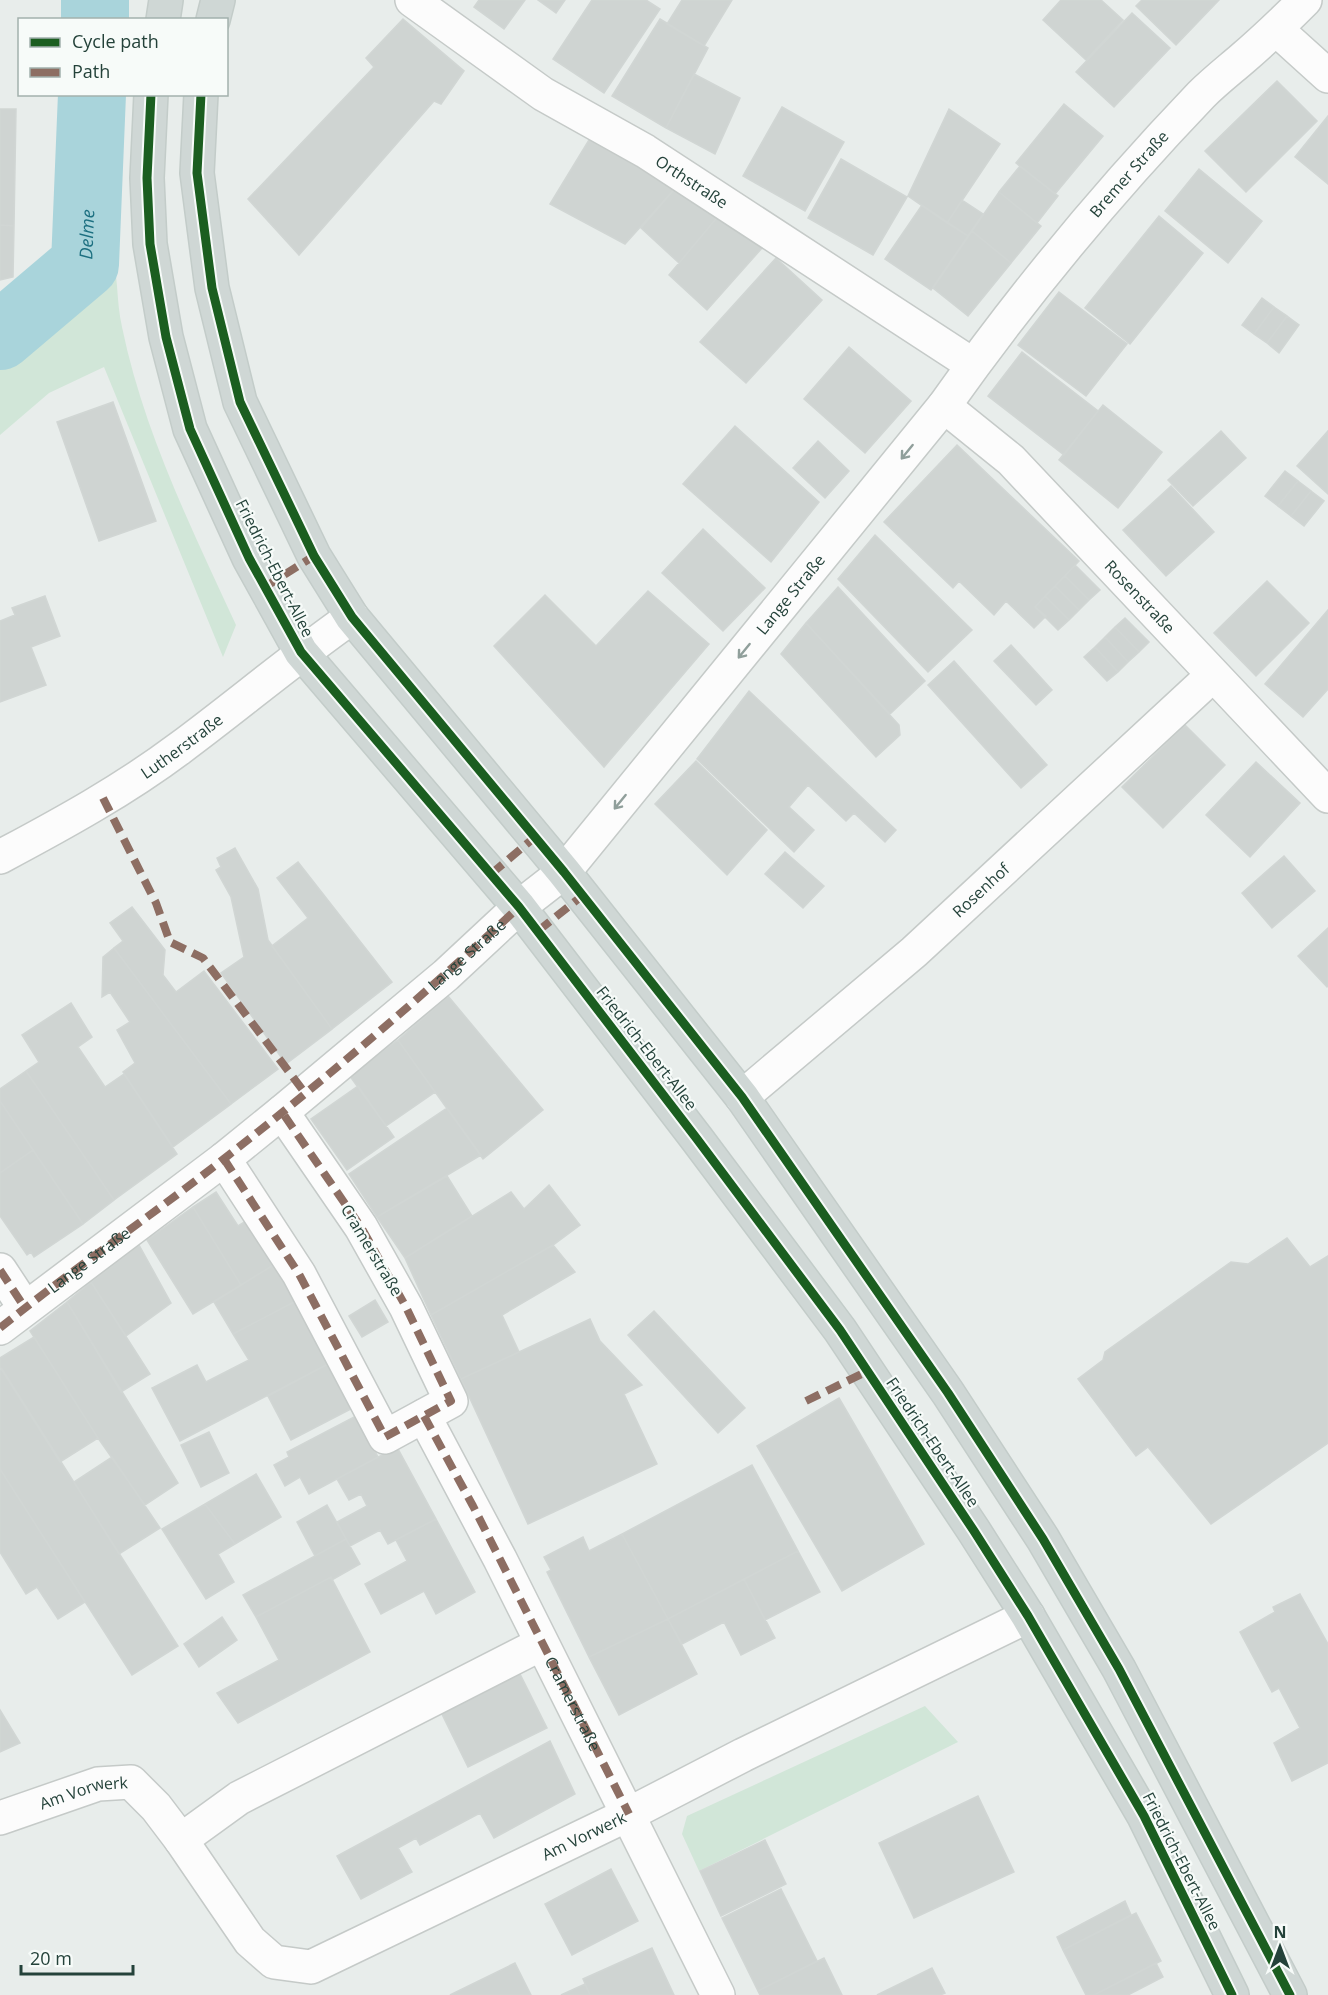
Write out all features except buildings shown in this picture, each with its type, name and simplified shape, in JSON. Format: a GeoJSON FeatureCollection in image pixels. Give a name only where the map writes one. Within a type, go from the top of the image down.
{"type":"FeatureCollection","features":[{"type":"Feature","properties":{"kind":"main road"},"geometry":{"type":"LineString","coordinates":[[163,18],[166,0]]}},
{"type":"Feature","properties":{"kind":"main road"},"geometry":{"type":"LineString","coordinates":[[214,18],[218,0]]}},
{"type":"Feature","properties":{"kind":"main road","name":"Friedrich-Ebert-Allee"},"geometry":{"type":"LineString","coordinates":[[152,96],[147,178],[150,244],[166,337],[190,429],[249,558],[301,652],[519,907],[698,1138],[840,1330],[1028,1616],[1144,1816],[1232,1995]]}},
{"type":"Feature","properties":{"kind":"main road","name":"Friedrich-Ebert-Allee"},"geometry":{"type":"LineString","coordinates":[[201,96],[197,173],[212,288],[240,402],[314,556],[352,617],[564,872],[742,1097],[948,1393],[1042,1539],[1119,1669],[1290,1995]]}},
{"type":"Feature","properties":{"kind":"street","name":"Orthstraße"},"geometry":{"type":"LineString","coordinates":[[412,0],[543,94],[645,151],[973,365]]}},
{"type":"Feature","properties":{"kind":"street","name":"Bremer Straße"},"geometry":{"type":"LineString","coordinates":[[973,365],[1055,260],[1145,155],[1203,93],[1276,29],[1305,0]]}},
{"type":"Feature","properties":{"kind":"street"},"geometry":{"type":"LineString","coordinates":[[1276,29],[1328,76]]}},
{"type":"Feature","properties":{"kind":"street","name":"Lange Straße"},"geometry":{"type":"LineString","coordinates":[[0,1328],[224,1159],[446,975],[519,907],[564,872],[944,406],[973,365]]}},
{"type":"Feature","properties":{"kind":"street","name":"Rosenstraße"},"geometry":{"type":"LineString","coordinates":[[944,406],[1011,460],[1328,796]]}},
{"type":"Feature","properties":{"kind":"street","name":"Lutherstraße"},"geometry":{"type":"LineString","coordinates":[[0,857],[76,817],[179,748],[301,652],[352,617]]}},
{"type":"Feature","properties":{"kind":"street","name":"Rosenhof"},"geometry":{"type":"LineString","coordinates":[[742,1097],[914,952],[1213,675]]}},
{"type":"Feature","properties":{"kind":"street","name":"Cramerstraße"},"geometry":{"type":"LineString","coordinates":[[224,1159],[299,1274],[385,1437],[451,1401],[406,1307],[361,1227],[282,1112]]}},
{"type":"Feature","properties":{"kind":"street"},"geometry":{"type":"LineString","coordinates":[[0,1270],[25,1308]]}},
{"type":"Feature","properties":{"kind":"street","name":"Cramerstraße"},"geometry":{"type":"LineString","coordinates":[[424,1416],[629,1814],[718,1995]]}},
{"type":"Feature","properties":{"kind":"street","name":"Am Vorwerk"},"geometry":{"type":"LineString","coordinates":[[0,1818],[98,1784],[131,1782],[156,1807],[181,1840],[249,1941],[274,1962],[311,1967],[629,1814],[743,1755],[1028,1616]]}},
{"type":"Feature","properties":{"kind":"street"},"geometry":{"type":"LineString","coordinates":[[181,1840],[239,1798],[542,1644]]}},
{"type":"Feature","properties":{"kind":"green space"},"geometry":{"type":"Polygon","coordinates":[[[75,0],[120,0],[119,18],[76,18],[75,0]]]}},
{"type":"Feature","properties":{"kind":"green space"},"geometry":{"type":"Polygon","coordinates":[[[78,96],[114,96],[112,214],[121,322],[131,366],[170,479],[236,625],[223,657],[104,367],[49,393],[0,435],[0,323],[71,260],[79,128],[78,96]]]}},
{"type":"Feature","properties":{"kind":"green space"},"geometry":{"type":"Polygon","coordinates":[[[925,1706],[958,1742],[699,1871],[682,1834],[687,1816],[925,1706]]]}},
{"type":"Feature","properties":{"kind":"waterway","name":"Delme"},"geometry":{"type":"LineString","coordinates":[[95,0],[95,18]]}},
{"type":"Feature","properties":{"kind":"waterway","name":"Delme"},"geometry":{"type":"LineString","coordinates":[[0,336],[85,264],[92,96]]}},
{"type":"Feature","properties":{"kind":"marked path"},"geometry":{"type":"LineString","coordinates":[[265,587],[314,556]]}},
{"type":"Feature","properties":{"kind":"marked path"},"geometry":{"type":"LineString","coordinates":[[103,798],[156,903],[170,942],[203,958],[305,1093]]}},
{"type":"Feature","properties":{"kind":"marked path"},"geometry":{"type":"LineString","coordinates":[[491,874],[535,837]]}},
{"type":"Feature","properties":{"kind":"marked path"},"geometry":{"type":"LineString","coordinates":[[538,931],[583,895]]}},
{"type":"Feature","properties":{"kind":"marked path"},"geometry":{"type":"LineString","coordinates":[[0,1328],[263,1128],[412,1004],[519,907]]}},
{"type":"Feature","properties":{"kind":"marked path"},"geometry":{"type":"LineString","coordinates":[[224,1159],[299,1274],[385,1437],[451,1401],[406,1307],[361,1227],[282,1112]]}},
{"type":"Feature","properties":{"kind":"marked path"},"geometry":{"type":"LineString","coordinates":[[0,1270],[25,1308]]}},
{"type":"Feature","properties":{"kind":"marked path"},"geometry":{"type":"LineString","coordinates":[[806,1401],[868,1371]]}},
{"type":"Feature","properties":{"kind":"marked path"},"geometry":{"type":"LineString","coordinates":[[424,1416],[473,1506],[629,1814]]}},
{"type":"Feature","properties":{"kind":"cycle path"},"geometry":{"type":"LineString","coordinates":[[151,96],[147,178],[150,244],[166,337],[190,429],[249,558],[301,652],[519,907],[840,1330],[1028,1616],[1144,1816],[1232,1995]]}},
{"type":"Feature","properties":{"kind":"cycle path"},"geometry":{"type":"LineString","coordinates":[[201,96],[197,173],[212,288],[240,402],[314,556],[352,617],[564,872],[742,1097],[948,1393],[1043,1539],[1119,1669],[1290,1995]]}}]}
